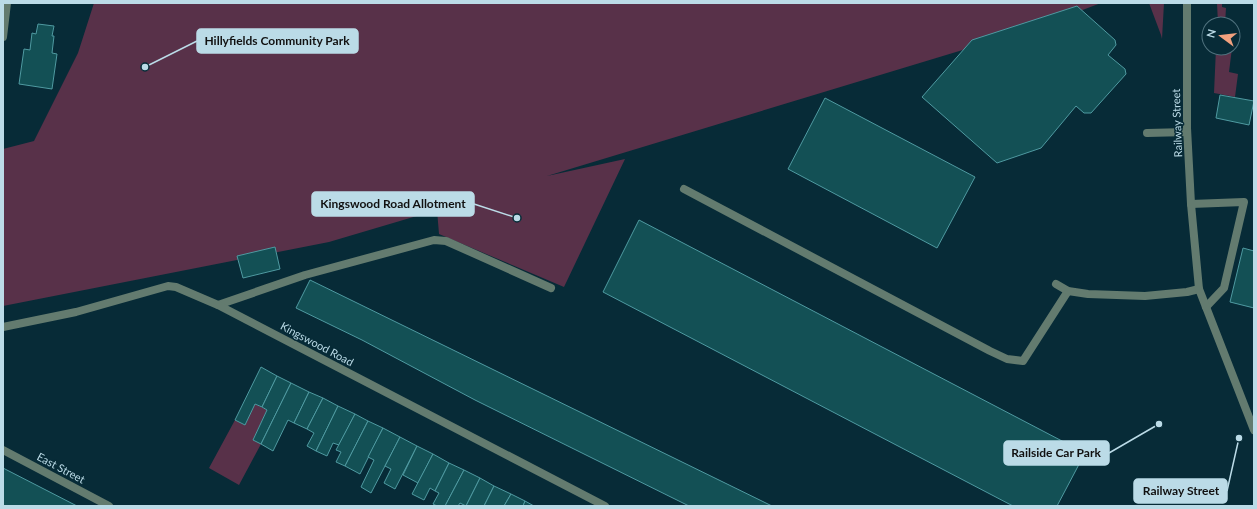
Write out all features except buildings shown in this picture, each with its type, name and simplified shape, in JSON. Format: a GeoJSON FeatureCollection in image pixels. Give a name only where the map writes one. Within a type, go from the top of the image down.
{"type":"FeatureCollection","features":[{"type":"Feature","properties":{"kind":"street"},"geometry":{"type":"LineString","coordinates":[[3,37],[7,3]]}},
{"type":"Feature","properties":{"kind":"street","name":"Railway Street"},"geometry":{"type":"LineString","coordinates":[[1187,3],[1187,132],[1199,289],[1254,430]]}},
{"type":"Feature","properties":{"kind":"street"},"geometry":{"type":"LineString","coordinates":[[1147,133],[1187,132]]}},
{"type":"Feature","properties":{"kind":"street"},"geometry":{"type":"LineString","coordinates":[[684,188],[990,352],[1007,359],[1023,362],[1068,291]]}},
{"type":"Feature","properties":{"kind":"street"},"geometry":{"type":"LineString","coordinates":[[1192,204],[1244,202],[1224,288],[1206,306]]}},
{"type":"Feature","properties":{"kind":"street"},"geometry":{"type":"LineString","coordinates":[[218,305],[305,275],[434,240],[446,241],[551,288]]}},
{"type":"Feature","properties":{"kind":"street"},"geometry":{"type":"LineString","coordinates":[[1056,284],[1068,291],[1088,294],[1145,296],[1187,292],[1199,289]]}},
{"type":"Feature","properties":{"kind":"street","name":"Kingswood Road"},"geometry":{"type":"LineString","coordinates":[[3,327],[76,312],[168,286],[176,287],[218,305],[605,506]]}},
{"type":"Feature","properties":{"kind":"street","name":"East Street"},"geometry":{"type":"LineString","coordinates":[[3,450],[110,506]]}},
{"type":"Feature","properties":{"kind":"shaded area"},"geometry":{"type":"Polygon","coordinates":[[[94,3],[1101,3],[1035,28],[547,176],[625,159],[564,287],[439,234],[437,210],[329,242],[3,306],[3,149],[34,141],[78,53],[94,3]]]}},
{"type":"Feature","properties":{"kind":"shaded area"},"geometry":{"type":"Polygon","coordinates":[[[1149,3],[1164,3],[1162,39],[1161,35],[1149,3]]]}},
{"type":"Feature","properties":{"kind":"shaded area"},"geometry":{"type":"Polygon","coordinates":[[[1217,3],[1222,3],[1222,7],[1226,8],[1226,16],[1218,16],[1217,3]]]}},
{"type":"Feature","properties":{"kind":"shaded area"},"geometry":{"type":"Polygon","coordinates":[[[1216,56],[1231,56],[1229,72],[1238,74],[1235,97],[1214,93],[1216,56]]]}},
{"type":"Feature","properties":{"kind":"shaded area"},"geometry":{"type":"Polygon","coordinates":[[[255,404],[267,410],[253,440],[261,444],[239,485],[209,468],[235,420],[245,425],[255,404]]]}},
{"type":"Feature","properties":{"kind":"place","name":"Hillyfields Community Park"},"geometry":{"type":"Point","coordinates":[145,67]}},
{"type":"Feature","properties":{"kind":"place","name":"Kingswood Road Allotment"},"geometry":{"type":"Point","coordinates":[517,218]}},
{"type":"Feature","properties":{"kind":"place","name":"Railside Car Park"},"geometry":{"type":"Point","coordinates":[1159,424]}},
{"type":"Feature","properties":{"kind":"place","name":"Railway Street"},"geometry":{"type":"Point","coordinates":[1239,438]}}]}
